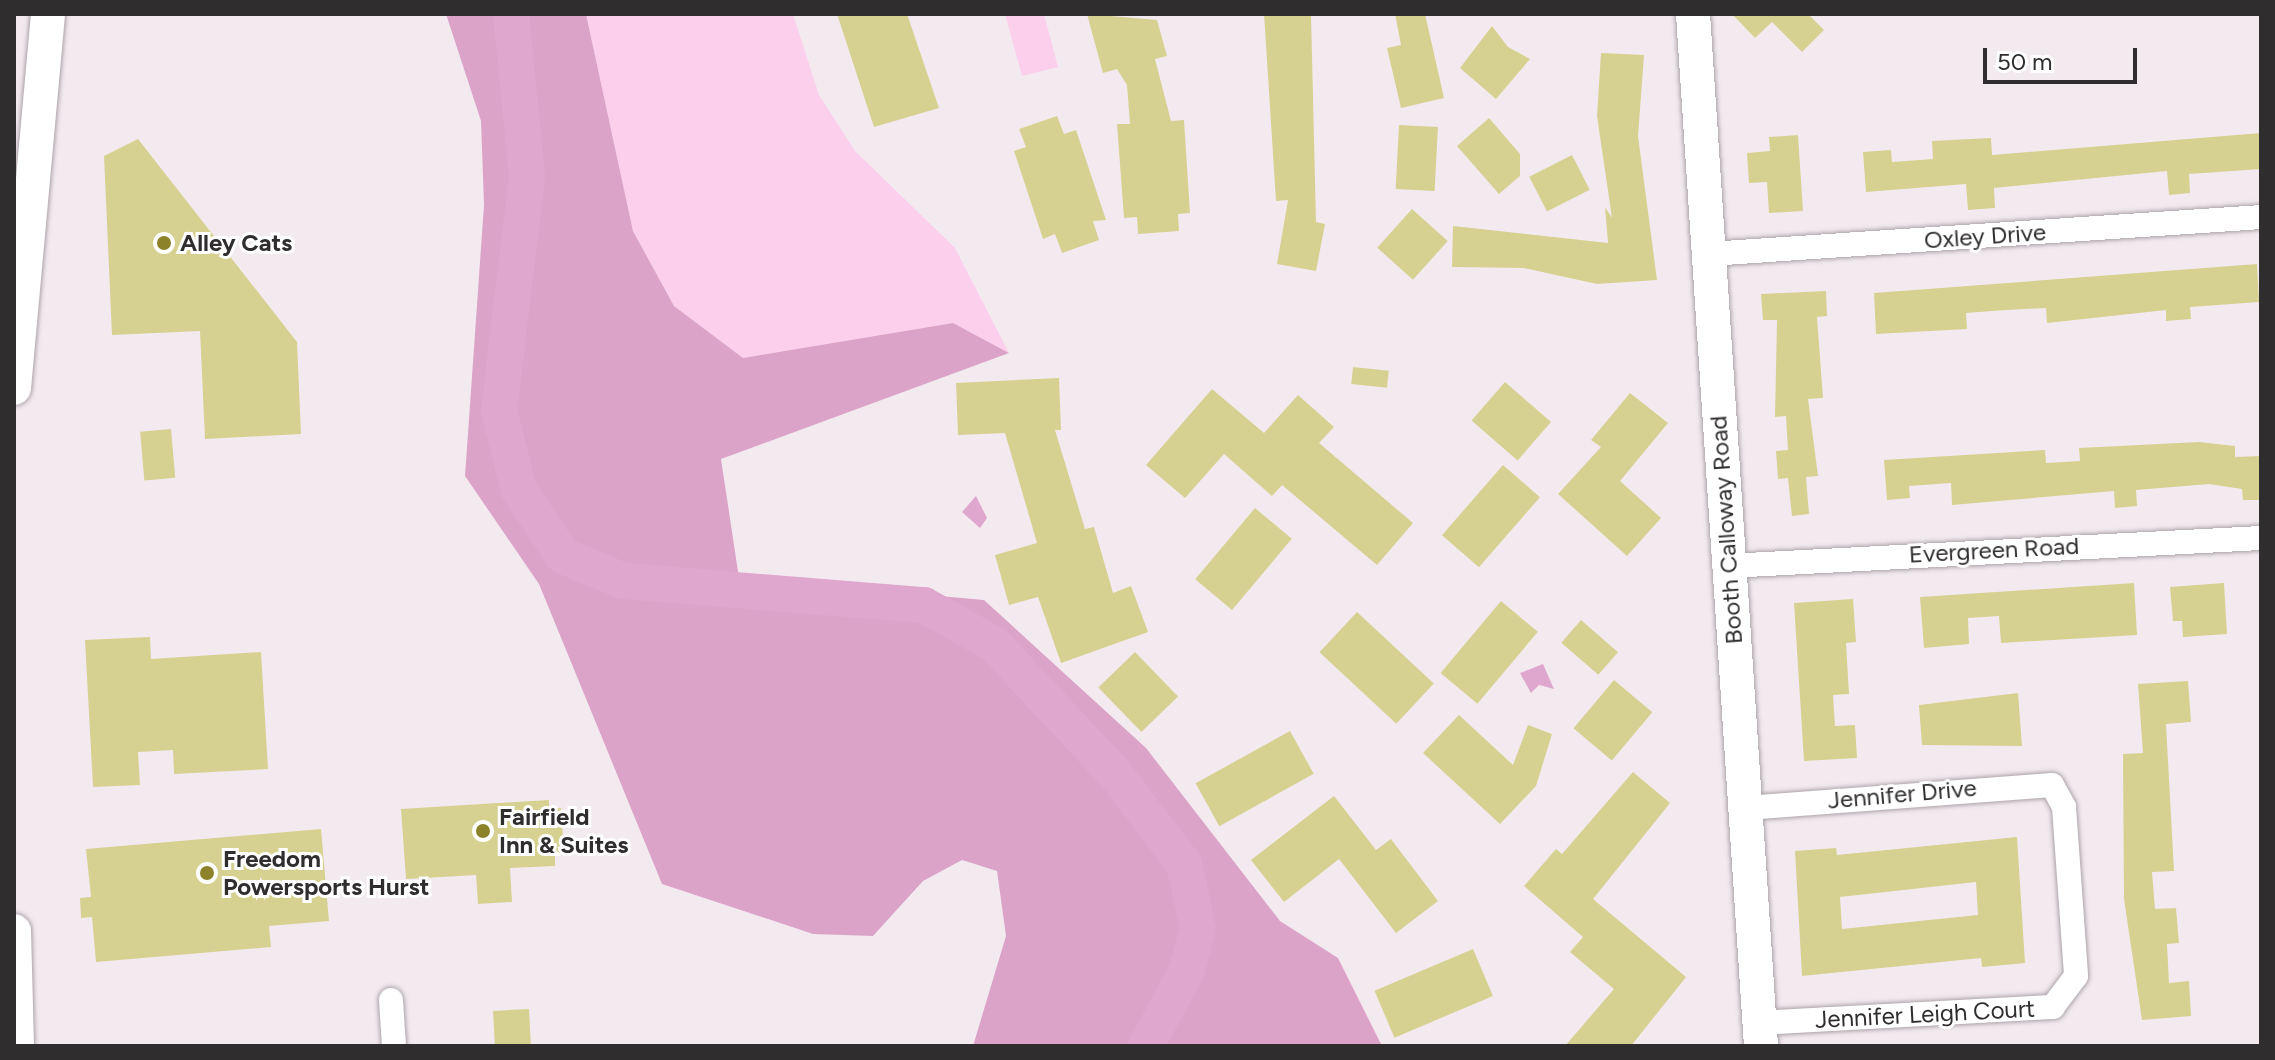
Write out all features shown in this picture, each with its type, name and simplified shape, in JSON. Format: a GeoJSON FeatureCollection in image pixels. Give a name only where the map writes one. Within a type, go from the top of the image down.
{"type":"FeatureCollection","features":[{"type":"Feature","properties":{"kind":"street"},"geometry":{"type":"LineString","coordinates":[[14,388],[48,14]]}},
{"type":"Feature","properties":{"kind":"street","name":"Booth Calloway Road"},"geometry":{"type":"LineString","coordinates":[[1693,14],[1761,1035]]}},
{"type":"Feature","properties":{"kind":"street","name":"Oxley Drive"},"geometry":{"type":"LineString","coordinates":[[1709,254],[2261,217]]}},
{"type":"Feature","properties":{"kind":"street","name":"Evergreen Road"},"geometry":{"type":"LineString","coordinates":[[1728,566],[2261,538]]}},
{"type":"Feature","properties":{"kind":"street","name":"Jennifer Drive"},"geometry":{"type":"LineString","coordinates":[[1746,808],[2039,782],[2057,789]]}},
{"type":"Feature","properties":{"kind":"street","name":"Jennifer Leigh Court"},"geometry":{"type":"LineString","coordinates":[[1761,1035],[2053,1007],[2065,997],[2076,976],[2064,807],[2057,789]]}},
{"type":"Feature","properties":{"kind":"street"},"geometry":{"type":"LineString","coordinates":[[14,931],[17,1046]]}},
{"type":"Feature","properties":{"kind":"street"},"geometry":{"type":"LineString","coordinates":[[391,1000],[394,1046]]}},
{"type":"Feature","properties":{"kind":"shaded area"},"geometry":{"type":"Polygon","coordinates":[[[446,14],[586,14],[633,231],[674,306],[743,358],[953,323],[1009,353],[721,459],[739,578],[984,600],[1146,748],[1280,921],[1338,958],[1382,1046],[973,1046],[1006,936],[997,871],[962,860],[923,881],[873,936],[813,934],[662,884],[539,584],[465,476],[484,205],[481,121],[446,14]]]}},
{"type":"Feature","properties":{"kind":"shaded area"},"geometry":{"type":"Polygon","coordinates":[[[586,14],[793,14],[819,95],[855,151],[955,248],[1009,353],[953,323],[743,358],[674,306],[633,231],[586,14]]]}},
{"type":"Feature","properties":{"kind":"shaded area"},"geometry":{"type":"Polygon","coordinates":[[[1005,14],[1044,14],[1058,67],[1022,76],[1005,14]]]}},
{"type":"Feature","properties":{"kind":"shaded area"},"geometry":{"type":"Polygon","coordinates":[[[976,496],[987,518],[980,528],[962,512],[976,496]]]}},
{"type":"Feature","properties":{"kind":"shaded area"},"geometry":{"type":"Polygon","coordinates":[[[1543,664],[1554,689],[1539,685],[1531,693],[1520,673],[1543,664]]]}},
{"type":"Feature","properties":{"kind":"building"},"geometry":{"type":"Polygon","coordinates":[[[837,14],[907,14],[939,108],[874,127],[837,14]]]}},
{"type":"Feature","properties":{"kind":"building"},"geometry":{"type":"Polygon","coordinates":[[[1087,14],[1157,20],[1167,56],[1155,59],[1171,121],[1184,120],[1190,213],[1178,214],[1179,231],[1138,234],[1137,217],[1124,218],[1117,124],[1130,124],[1127,85],[1117,69],[1103,73],[1087,14]]]}},
{"type":"Feature","properties":{"kind":"building"},"geometry":{"type":"Polygon","coordinates":[[[1264,14],[1311,14],[1316,222],[1325,224],[1316,271],[1277,264],[1288,200],[1276,201],[1264,14]]]}},
{"type":"Feature","properties":{"kind":"building"},"geometry":{"type":"Polygon","coordinates":[[[1395,14],[1425,14],[1444,98],[1401,108],[1387,48],[1401,45],[1395,14]]]}},
{"type":"Feature","properties":{"kind":"building"},"geometry":{"type":"Polygon","coordinates":[[[1732,14],[1808,14],[1824,30],[1802,52],[1772,22],[1755,38],[1732,14]]]}},
{"type":"Feature","properties":{"kind":"building"},"geometry":{"type":"Polygon","coordinates":[[[1492,26],[1508,47],[1530,59],[1496,99],[1460,68],[1492,26]]]}},
{"type":"Feature","properties":{"kind":"building"},"geometry":{"type":"Polygon","coordinates":[[[1601,53],[1644,55],[1638,136],[1657,280],[1597,284],[1524,268],[1452,267],[1453,226],[1608,243],[1605,207],[1612,218],[1597,116],[1601,53]]]}},
{"type":"Feature","properties":{"kind":"building"},"geometry":{"type":"Polygon","coordinates":[[[1057,116],[1064,134],[1076,130],[1106,220],[1093,221],[1099,240],[1062,253],[1055,234],[1043,239],[1014,151],[1026,147],[1019,129],[1057,116]]]}},
{"type":"Feature","properties":{"kind":"building"},"geometry":{"type":"Polygon","coordinates":[[[1489,118],[1520,154],[1520,176],[1499,194],[1457,146],[1489,118]]]}},
{"type":"Feature","properties":{"kind":"building"},"geometry":{"type":"Polygon","coordinates":[[[1399,125],[1438,127],[1435,191],[1396,189],[1399,125]]]}},
{"type":"Feature","properties":{"kind":"building"},"geometry":{"type":"Polygon","coordinates":[[[2261,133],[2261,169],[2189,174],[2190,193],[2169,195],[2167,171],[1994,188],[1995,208],[1968,210],[1966,184],[1866,192],[1863,152],[1891,150],[1892,162],[1933,159],[1932,141],[1991,138],[1992,155],[2261,133]]]}},
{"type":"Feature","properties":{"kind":"building"},"geometry":{"type":"Polygon","coordinates":[[[1798,135],[1803,211],[1769,213],[1767,182],[1749,183],[1747,153],[1770,151],[1769,137],[1798,135]]]}},
{"type":"Feature","properties":{"kind":"building","name":"Alley Cats"},"geometry":{"type":"Polygon","coordinates":[[[138,139],[297,342],[301,434],[205,439],[200,331],[112,335],[104,156],[138,139]]]}},
{"type":"Feature","properties":{"kind":"building"},"geometry":{"type":"Polygon","coordinates":[[[1572,155],[1590,190],[1547,212],[1529,177],[1572,155]]]}},
{"type":"Feature","properties":{"kind":"building"},"geometry":{"type":"Polygon","coordinates":[[[1412,209],[1448,241],[1413,280],[1377,248],[1412,209]]]}},
{"type":"Feature","properties":{"kind":"building"},"geometry":{"type":"Polygon","coordinates":[[[2257,264],[2259,302],[2190,307],[2191,319],[2166,321],[2166,310],[2047,323],[2046,308],[1966,313],[1967,329],[1876,334],[1874,293],[2257,264]]]}},
{"type":"Feature","properties":{"kind":"building"},"geometry":{"type":"Polygon","coordinates":[[[1826,291],[1827,316],[1817,317],[1823,398],[1808,399],[1818,476],[1806,477],[1809,514],[1792,516],[1788,478],[1778,479],[1776,451],[1788,450],[1786,416],[1775,417],[1777,320],[1763,320],[1761,294],[1826,291]]]}},
{"type":"Feature","properties":{"kind":"building"},"geometry":{"type":"Polygon","coordinates":[[[1353,367],[1389,371],[1387,388],[1351,384],[1353,367]]]}},
{"type":"Feature","properties":{"kind":"building"},"geometry":{"type":"Polygon","coordinates":[[[1059,378],[1061,430],[1055,430],[1085,529],[1094,527],[1113,593],[1131,586],[1148,632],[1061,663],[1038,597],[1009,605],[995,555],[1037,543],[1005,433],[958,435],[956,383],[1059,378]]]}},
{"type":"Feature","properties":{"kind":"building"},"geometry":{"type":"Polygon","coordinates":[[[1505,382],[1551,422],[1518,461],[1472,420],[1505,382]]]}},
{"type":"Feature","properties":{"kind":"building"},"geometry":{"type":"Polygon","coordinates":[[[1212,389],[1264,433],[1298,395],[1334,427],[1319,443],[1413,523],[1377,565],[1282,485],[1272,496],[1224,454],[1185,498],[1146,465],[1212,389]]]}},
{"type":"Feature","properties":{"kind":"building"},"geometry":{"type":"Polygon","coordinates":[[[1630,393],[1668,423],[1620,481],[1661,518],[1627,556],[1558,494],[1601,447],[1591,440],[1630,393]]]}},
{"type":"Feature","properties":{"kind":"building"},"geometry":{"type":"Polygon","coordinates":[[[171,429],[175,478],[144,481],[140,432],[171,429]]]}},
{"type":"Feature","properties":{"kind":"building"},"geometry":{"type":"Polygon","coordinates":[[[2199,442],[2235,446],[2235,457],[2261,456],[2261,500],[2243,500],[2242,489],[2209,484],[2136,490],[2137,506],[2115,508],[2114,491],[1952,505],[1951,483],[1909,486],[1910,498],[1887,500],[1884,460],[2045,450],[2046,463],[2080,461],[2079,448],[2199,442]]]}},
{"type":"Feature","properties":{"kind":"building"},"geometry":{"type":"Polygon","coordinates":[[[1503,465],[1540,497],[1479,567],[1442,535],[1503,465]]]}},
{"type":"Feature","properties":{"kind":"building"},"geometry":{"type":"Polygon","coordinates":[[[1255,508],[1292,539],[1232,610],[1195,579],[1255,508]]]}},
{"type":"Feature","properties":{"kind":"building"},"geometry":{"type":"Polygon","coordinates":[[[2134,583],[2137,635],[2001,643],[1999,616],[1968,618],[1969,644],[1924,648],[1920,597],[2134,583]]]}},
{"type":"Feature","properties":{"kind":"building"},"geometry":{"type":"Polygon","coordinates":[[[2224,583],[2227,634],[2183,637],[2182,621],[2173,621],[2170,587],[2224,583]]]}},
{"type":"Feature","properties":{"kind":"building"},"geometry":{"type":"Polygon","coordinates":[[[1853,599],[1856,642],[1846,643],[1849,694],[1833,695],[1835,726],[1855,725],[1857,758],[1804,761],[1794,603],[1853,599]]]}},
{"type":"Feature","properties":{"kind":"building"},"geometry":{"type":"Polygon","coordinates":[[[1501,601],[1538,632],[1477,704],[1441,673],[1501,601]]]}},
{"type":"Feature","properties":{"kind":"building"},"geometry":{"type":"Polygon","coordinates":[[[1357,612],[1434,684],[1396,724],[1319,652],[1357,612]]]}},
{"type":"Feature","properties":{"kind":"building"},"geometry":{"type":"Polygon","coordinates":[[[1581,620],[1618,652],[1598,675],[1561,643],[1581,620]]]}},
{"type":"Feature","properties":{"kind":"building"},"geometry":{"type":"Polygon","coordinates":[[[150,637],[151,659],[261,652],[268,769],[174,774],[173,750],[138,752],[140,785],[93,787],[85,640],[150,637]]]}},
{"type":"Feature","properties":{"kind":"building"},"geometry":{"type":"Polygon","coordinates":[[[1135,652],[1178,697],[1141,732],[1098,687],[1135,652]]]}},
{"type":"Feature","properties":{"kind":"building"},"geometry":{"type":"Polygon","coordinates":[[[1614,680],[1652,712],[1612,760],[1574,728],[1614,680]]]}},
{"type":"Feature","properties":{"kind":"building"},"geometry":{"type":"Polygon","coordinates":[[[2188,681],[2191,722],[2166,724],[2174,871],[2152,872],[2155,909],[2176,908],[2179,943],[2167,944],[2169,983],[2189,981],[2191,1016],[2142,1020],[2124,899],[2123,754],[2143,753],[2138,684],[2188,681]]]}},
{"type":"Feature","properties":{"kind":"building"},"geometry":{"type":"Polygon","coordinates":[[[2018,693],[2022,746],[1922,745],[1919,705],[2018,693]]]}},
{"type":"Feature","properties":{"kind":"building"},"geometry":{"type":"Polygon","coordinates":[[[1459,715],[1513,765],[1528,725],[1552,734],[1536,786],[1500,824],[1423,753],[1459,715]]]}},
{"type":"Feature","properties":{"kind":"building"},"geometry":{"type":"Polygon","coordinates":[[[1290,731],[1314,774],[1219,826],[1196,783],[1290,731]]]}},
{"type":"Feature","properties":{"kind":"building"},"geometry":{"type":"Polygon","coordinates":[[[1633,772],[1670,803],[1593,899],[1686,977],[1631,1046],[1565,1046],[1614,989],[1570,952],[1583,937],[1524,886],[1556,849],[1562,854],[1633,772]]]}},
{"type":"Feature","properties":{"kind":"building"},"geometry":{"type":"Polygon","coordinates":[[[1334,796],[1376,850],[1391,839],[1438,901],[1396,933],[1339,859],[1284,902],[1251,860],[1334,796]]]}},
{"type":"Feature","properties":{"kind":"building","name":"Fairfield Inn & Suites"},"geometry":{"type":"Polygon","coordinates":[[[549,800],[549,809],[561,808],[564,852],[555,853],[555,866],[510,868],[512,902],[478,904],[476,875],[406,879],[401,809],[549,800]]]}},
{"type":"Feature","properties":{"kind":"building","name":"Freedom Powersports Hurst"},"geometry":{"type":"Polygon","coordinates":[[[321,829],[329,921],[269,926],[271,947],[96,962],[92,917],[81,918],[80,898],[91,897],[86,849],[321,829]]]}},
{"type":"Feature","properties":{"kind":"building"},"geometry":{"type":"Polygon","coordinates":[[[2017,837],[2025,963],[1982,967],[1981,958],[1802,976],[1795,851],[1836,848],[1837,855],[2017,837]],[[1976,882],[1840,897],[1842,929],[1978,915],[1976,882]]]}},
{"type":"Feature","properties":{"kind":"building"},"geometry":{"type":"Polygon","coordinates":[[[1473,949],[1493,996],[1394,1038],[1375,991],[1473,949]]]}},
{"type":"Feature","properties":{"kind":"building"},"geometry":{"type":"Polygon","coordinates":[[[529,1009],[531,1046],[495,1046],[493,1011],[529,1009]]]}},
{"type":"Feature","properties":{"kind":"waterway"},"geometry":{"type":"LineString","coordinates":[[511,14],[527,176],[499,410],[519,490],[563,556],[624,581],[924,605],[994,644],[1116,775],[1184,864],[1198,928],[1187,970],[1146,1046]]}},
{"type":"Feature","properties":{"kind":"place","name":"Alley Cats"},"geometry":{"type":"Point","coordinates":[164,243]}},
{"type":"Feature","properties":{"kind":"place","name":"Fairfield Inn & Suites"},"geometry":{"type":"Point","coordinates":[483,831]}},
{"type":"Feature","properties":{"kind":"place","name":"Freedom Powersports Hurst"},"geometry":{"type":"Point","coordinates":[207,873]}}]}
